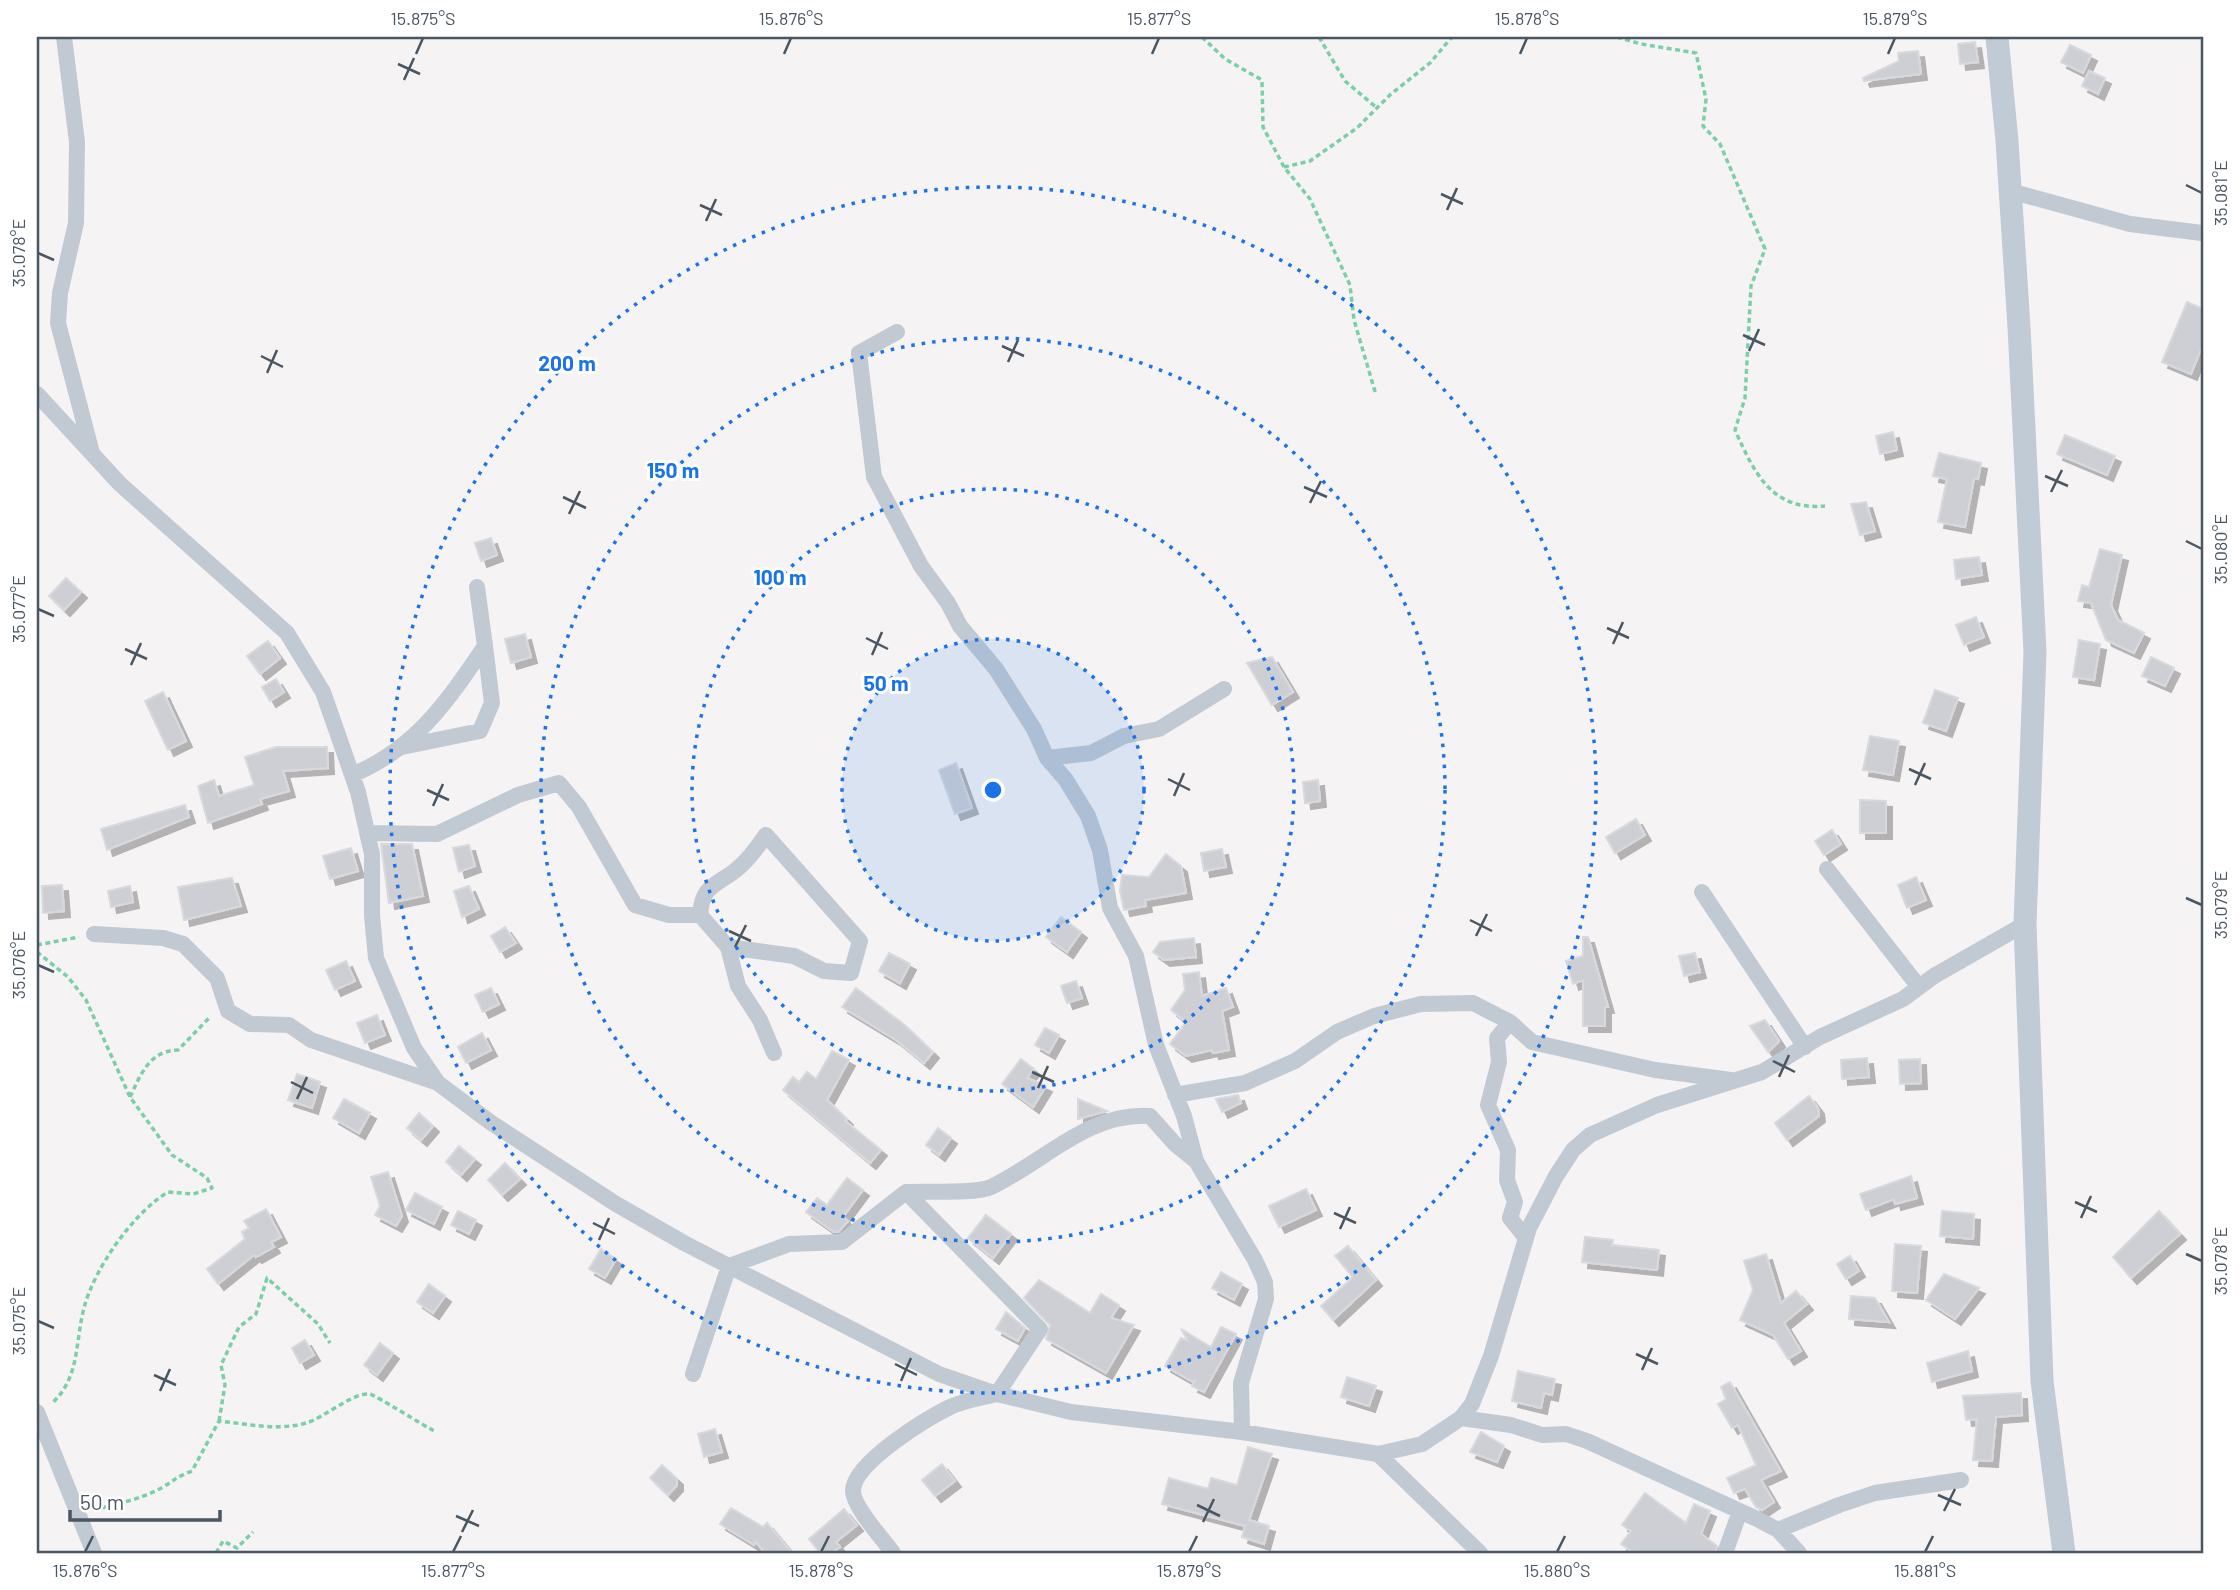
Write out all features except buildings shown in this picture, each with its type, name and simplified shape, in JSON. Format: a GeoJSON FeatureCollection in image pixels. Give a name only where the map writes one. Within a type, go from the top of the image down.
{"type":"FeatureCollection","features":[{"type":"Feature","properties":{"kind":"street"},"geometry":{"type":"LineString","coordinates":[[64,37],[77,142],[76,223],[60,293],[58,323],[92,455]]}},
{"type":"Feature","properties":{"kind":"street"},"geometry":{"type":"LineString","coordinates":[[1997,37],[2010,191],[2030,513],[2035,652],[2025,924],[2042,1381],[2064,1553]]}},
{"type":"Feature","properties":{"kind":"street"},"geometry":{"type":"LineString","coordinates":[[2010,191],[2130,224],[2202,233]]}},
{"type":"Feature","properties":{"kind":"street"},"geometry":{"type":"LineString","coordinates":[[897,332],[859,353],[874,477],[920,566],[948,603],[960,626],[996,669],[1034,729],[1047,758],[1066,780],[1088,816],[1100,850],[1110,908],[1136,956],[1156,1045],[1196,1161],[1255,1259],[1266,1289],[1241,1383],[1242,1432]]}},
{"type":"Feature","properties":{"kind":"street"},"geometry":{"type":"LineString","coordinates":[[37,394],[92,455],[214,570],[287,633],[323,692],[352,775],[372,855],[376,958],[414,1048],[438,1083]]}},
{"type":"Feature","properties":{"kind":"street"},"geometry":{"type":"LineString","coordinates":[[400,747],[480,731],[492,703],[477,587]]}},
{"type":"Feature","properties":{"kind":"street"},"geometry":{"type":"LineString","coordinates":[[352,775],[383,762],[444,708],[485,646]]}},
{"type":"Feature","properties":{"kind":"street"},"geometry":{"type":"LineString","coordinates":[[1047,758],[1091,752],[1124,736],[1159,729],[1224,689]]}},
{"type":"Feature","properties":{"kind":"street"},"geometry":{"type":"LineString","coordinates":[[367,833],[438,834],[518,795],[559,783],[579,807],[635,905],[669,915],[700,915]]}},
{"type":"Feature","properties":{"kind":"street"},"geometry":{"type":"LineString","coordinates":[[728,947],[794,956],[824,971],[850,973],[860,942],[765,835],[751,855],[731,874],[715,882],[701,900],[700,915],[728,947],[738,986],[760,1020],[774,1053]]}},
{"type":"Feature","properties":{"kind":"street"},"geometry":{"type":"LineString","coordinates":[[1827,869],[1919,987]]}},
{"type":"Feature","properties":{"kind":"street"},"geometry":{"type":"LineString","coordinates":[[1702,892],[1805,1047]]}},
{"type":"Feature","properties":{"kind":"street"},"geometry":{"type":"LineString","coordinates":[[93,934],[163,938],[183,944],[217,978],[228,1011],[250,1024],[289,1025],[311,1040],[438,1083],[490,1122],[617,1204],[729,1266],[939,1374],[997,1394],[1071,1412],[1242,1432],[1378,1454],[1422,1444],[1461,1418],[1472,1404],[1491,1356],[1526,1238],[1556,1175],[1573,1150],[1590,1135],[1657,1105],[1762,1072],[1805,1047],[1903,999],[2025,924]]}},
{"type":"Feature","properties":{"kind":"street"},"geometry":{"type":"LineString","coordinates":[[1175,1095],[1245,1083],[1296,1061],[1337,1031],[1374,1016],[1421,1004],[1473,1003],[1510,1023],[1532,1042],[1655,1070],[1737,1080]]}},
{"type":"Feature","properties":{"kind":"street"},"geometry":{"type":"LineString","coordinates":[[1510,1023],[1497,1038],[1499,1062],[1488,1105],[1508,1150],[1507,1180],[1514,1202],[1510,1218],[1526,1238]]}},
{"type":"Feature","properties":{"kind":"street"},"geometry":{"type":"LineString","coordinates":[[729,1266],[789,1244],[842,1242],[906,1192],[988,1188],[1095,1124],[1128,1114],[1150,1116],[1175,1144],[1196,1161]]}},
{"type":"Feature","properties":{"kind":"street"},"geometry":{"type":"LineString","coordinates":[[893,1553],[856,1501],[853,1490],[864,1467],[925,1422],[950,1408],[997,1394],[1040,1329],[906,1192]]}},
{"type":"Feature","properties":{"kind":"street"},"geometry":{"type":"LineString","coordinates":[[693,1374],[729,1266]]}},
{"type":"Feature","properties":{"kind":"street"},"geometry":{"type":"LineString","coordinates":[[38,1413],[94,1553]]}},
{"type":"Feature","properties":{"kind":"street"},"geometry":{"type":"LineString","coordinates":[[1461,1418],[1511,1425],[1542,1435],[1566,1434],[1778,1530],[1800,1553]]}},
{"type":"Feature","properties":{"kind":"street"},"geometry":{"type":"LineString","coordinates":[[1378,1454],[1480,1553]]}},
{"type":"Feature","properties":{"kind":"street"},"geometry":{"type":"LineString","coordinates":[[1778,1530],[1839,1504],[1875,1493],[1961,1479]]}},
{"type":"Feature","properties":{"kind":"street"},"geometry":{"type":"LineString","coordinates":[[1724,1553],[1740,1511]]}},
{"type":"Feature","properties":{"kind":"path"},"geometry":{"type":"LineString","coordinates":[[1202,37],[1225,59],[1262,80],[1263,127],[1284,167],[1310,199],[1350,285],[1354,320],[1376,395]]}},
{"type":"Feature","properties":{"kind":"path"},"geometry":{"type":"LineString","coordinates":[[1319,37],[1345,81],[1377,108]]}},
{"type":"Feature","properties":{"kind":"path"},"geometry":{"type":"LineString","coordinates":[[1284,167],[1310,161],[1357,128],[1430,63],[1452,37]]}},
{"type":"Feature","properties":{"kind":"path"},"geometry":{"type":"LineString","coordinates":[[1617,37],[1696,53],[1706,99],[1703,126],[1720,144],[1765,249],[1751,286],[1745,398],[1735,430],[1754,472],[1774,494],[1807,508],[1825,506]]}},
{"type":"Feature","properties":{"kind":"path"},"geometry":{"type":"LineString","coordinates":[[37,944],[93,934]]}},
{"type":"Feature","properties":{"kind":"path"},"geometry":{"type":"LineString","coordinates":[[37,952],[68,977],[86,1000],[130,1097],[172,1155],[207,1178],[212,1188],[192,1194],[168,1192],[137,1217],[94,1276],[76,1343],[76,1362],[65,1391],[38,1413]]}},
{"type":"Feature","properties":{"kind":"path"},"geometry":{"type":"LineString","coordinates":[[130,1097],[147,1064],[164,1050],[178,1050],[226,999]]}},
{"type":"Feature","properties":{"kind":"path"},"geometry":{"type":"LineString","coordinates":[[80,1514],[130,1501],[166,1486],[172,1478],[192,1471],[219,1421],[225,1385],[221,1365],[239,1327],[256,1314],[267,1278],[318,1324],[330,1343]]}},
{"type":"Feature","properties":{"kind":"path"},"geometry":{"type":"LineString","coordinates":[[219,1421],[287,1427],[310,1422],[364,1394],[375,1395],[389,1407],[436,1432]]}},
{"type":"Feature","properties":{"kind":"path"},"geometry":{"type":"LineString","coordinates":[[216,1553],[223,1541],[237,1548],[253,1532]]}}]}
